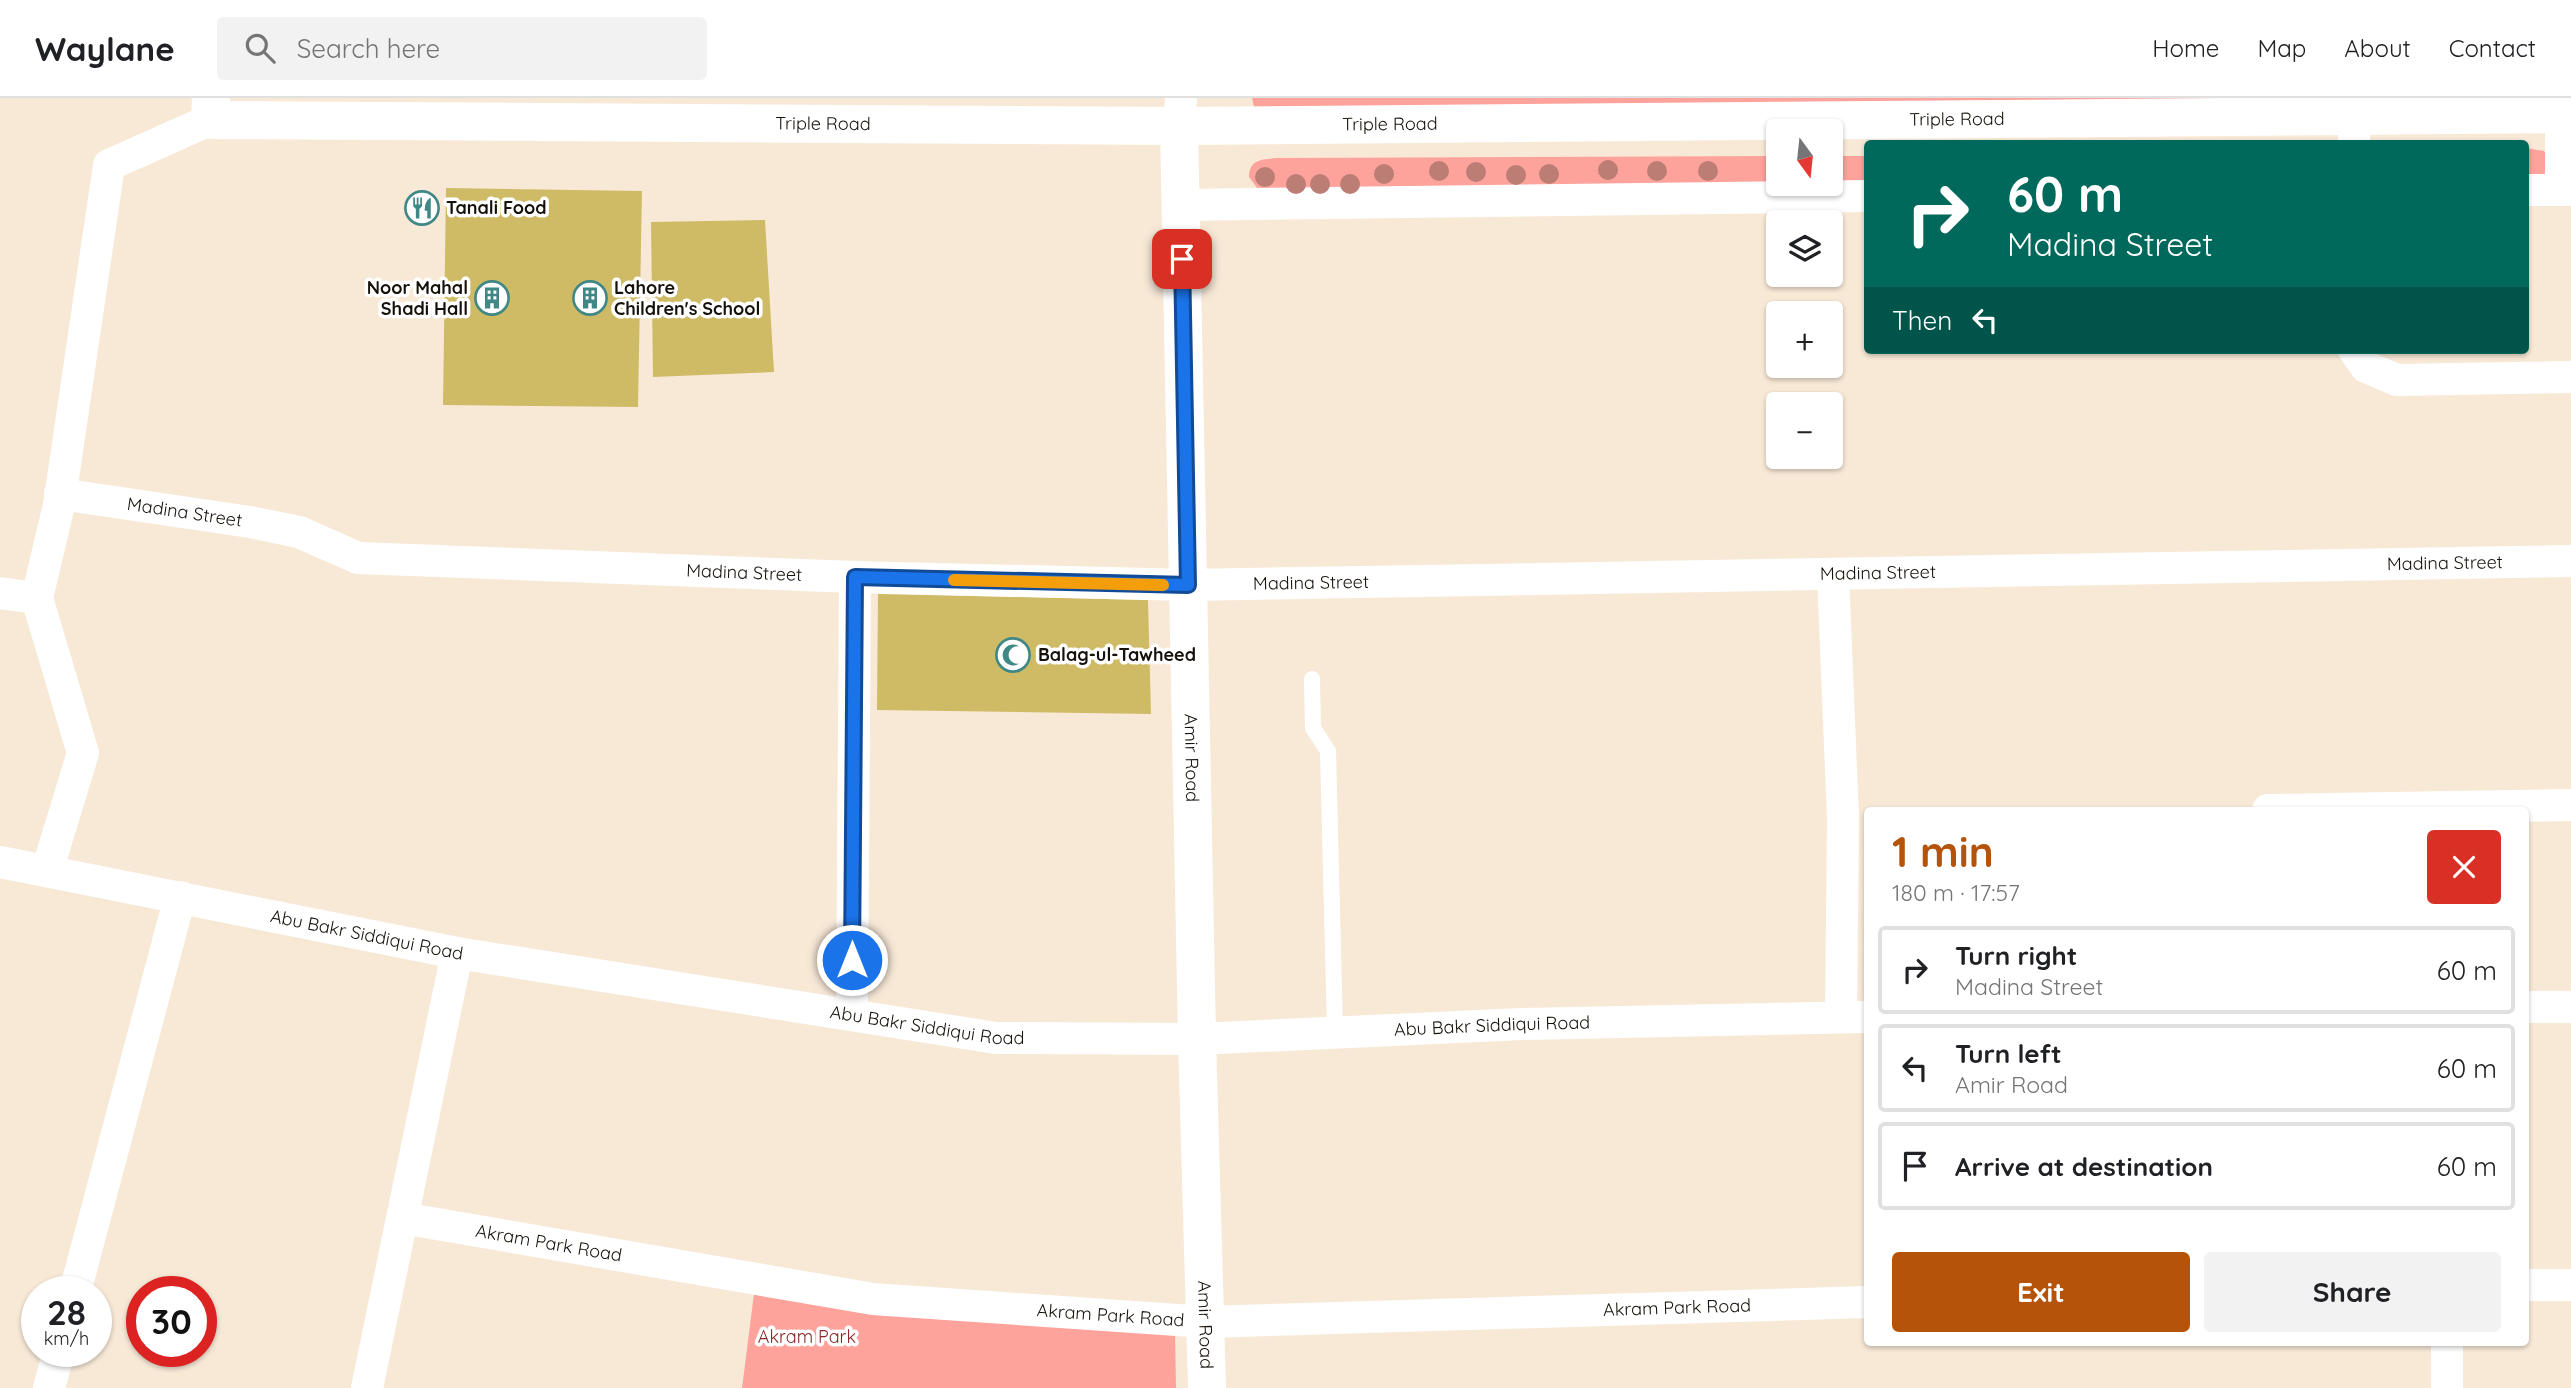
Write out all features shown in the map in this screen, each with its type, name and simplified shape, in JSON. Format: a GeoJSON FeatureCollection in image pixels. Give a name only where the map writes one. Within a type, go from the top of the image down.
{"type":"FeatureCollection","features":[{"type":"Feature","properties":{"kind":"main road","name":"Triple Road"},"geometry":{"type":"LineString","coordinates":[[210,109],[2355,120],[2564,109]]}},
{"type":"Feature","properties":{"kind":"main road","name":"Amir Road"},"geometry":{"type":"LineString","coordinates":[[1180,112],[1197,1039],[1207,1388]]}},
{"type":"Feature","properties":{"kind":"street"},"geometry":{"type":"LineString","coordinates":[[47,872],[83,753],[37,598],[61,494],[110,165],[210,109]]}},
{"type":"Feature","properties":{"kind":"street"},"geometry":{"type":"LineString","coordinates":[[2529,190],[2566,190],[2564,109]]}},
{"type":"Feature","properties":{"kind":"street"},"geometry":{"type":"LineString","coordinates":[[1181,205],[1864,196]]}},
{"type":"Feature","properties":{"kind":"street"},"geometry":{"type":"LineString","coordinates":[[2357,354],[2366,367],[2396,380],[2571,377]]}},
{"type":"Feature","properties":{"kind":"street","name":"Madina Street"},"geometry":{"type":"LineString","coordinates":[[61,494],[250,522],[299,532],[358,558],[855,577],[1188,585],[1833,576],[2571,561]]}},
{"type":"Feature","properties":{"kind":"street"},"geometry":{"type":"LineString","coordinates":[[1833,576],[1855,818],[1854,1017]]}},
{"type":"Feature","properties":{"kind":"street"},"geometry":{"type":"LineString","coordinates":[[852,1014],[855,577]]}},
{"type":"Feature","properties":{"kind":"street"},"geometry":{"type":"LineString","coordinates":[[0,593],[37,598]]}},
{"type":"Feature","properties":{"kind":"street"},"geometry":{"type":"LineString","coordinates":[[2450,807],[2571,805]]}},
{"type":"Feature","properties":{"kind":"street","name":"Abu Bakr Siddiqui Road"},"geometry":{"type":"LineString","coordinates":[[0,862],[457,953],[996,1038],[1197,1039],[1522,1024],[1854,1017]]}},
{"type":"Feature","properties":{"kind":"street"},"geometry":{"type":"LineString","coordinates":[[79,1276],[180,897]]}},
{"type":"Feature","properties":{"kind":"street"},"geometry":{"type":"LineString","coordinates":[[367,1388],[457,953]]}},
{"type":"Feature","properties":{"kind":"street"},"geometry":{"type":"LineString","coordinates":[[2529,1007],[2571,1007]]}},
{"type":"Feature","properties":{"kind":"street","name":"Akram Park Road"},"geometry":{"type":"LineString","coordinates":[[402,1218],[873,1298],[1206,1322],[1864,1302]]}},
{"type":"Feature","properties":{"kind":"street"},"geometry":{"type":"LineString","coordinates":[[2529,1285],[2571,1285]]}},
{"type":"Feature","properties":{"kind":"street"},"geometry":{"type":"LineString","coordinates":[[2447,1346],[2447,1388]]}},
{"type":"Feature","properties":{"kind":"street"},"geometry":{"type":"LineString","coordinates":[[49,1388],[55,1367]]}},
{"type":"Feature","properties":{"kind":"lane"},"geometry":{"type":"LineString","coordinates":[[1312,679],[1313,728],[1328,751],[1335,1032]]}},
{"type":"Feature","properties":{"kind":"green space"},"geometry":{"type":"Polygon","coordinates":[[[1252,98],[2311,98],[1254,107],[1252,98]]]}},
{"type":"Feature","properties":{"kind":"green space"},"geometry":{"type":"Polygon","coordinates":[[[2529,149],[2544,151],[2550,158],[2548,174],[2529,179],[2529,149]]]}},
{"type":"Feature","properties":{"kind":"green space"},"geometry":{"type":"Polygon","coordinates":[[[1766,156],[1766,186],[1258,189],[1249,177],[1254,163],[1262,160],[1766,156]]]}},
{"type":"Feature","properties":{"kind":"green space"},"geometry":{"type":"Polygon","coordinates":[[[1843,156],[1864,156],[1864,185],[1843,185],[1843,156]]]}},
{"type":"Feature","properties":{"kind":"green space","name":"Akram Park"},"geometry":{"type":"Polygon","coordinates":[[[756,1278],[1175,1330],[1176,1388],[742,1388],[756,1278]]]}},
{"type":"Feature","properties":{"kind":"building"},"geometry":{"type":"Polygon","coordinates":[[[446,188],[642,191],[638,407],[443,405],[446,188]]]}},
{"type":"Feature","properties":{"kind":"building"},"geometry":{"type":"Polygon","coordinates":[[[765,220],[774,372],[653,377],[651,222],[765,220]]]}},
{"type":"Feature","properties":{"kind":"building","name":"Balag-ul-Tawheed"},"geometry":{"type":"Polygon","coordinates":[[[878,594],[1148,600],[1151,714],[877,710],[878,594]]]}},
{"type":"Feature","properties":{"kind":"slow traffic"},"geometry":{"type":"LineString","coordinates":[[954,580],[1163,585]]}},
{"type":"Feature","properties":{"kind":"place","name":"Tanali Food"},"geometry":{"type":"Point","coordinates":[422,208]}},
{"type":"Feature","properties":{"kind":"place","name":"Noor Mahal Shadi Hall"},"geometry":{"type":"Point","coordinates":[492,298]}},
{"type":"Feature","properties":{"kind":"place","name":"Lahore Children's School"},"geometry":{"type":"Point","coordinates":[590,298]}},
{"type":"Feature","properties":{"kind":"place","name":"Balag-ul-Tawheed"},"geometry":{"type":"Point","coordinates":[1013,655]}},
{"type":"Feature","properties":{"kind":"route"},"geometry":{"type":"LineString","coordinates":[[852,960],[855,577],[1188,585],[1182,259]]}}]}
